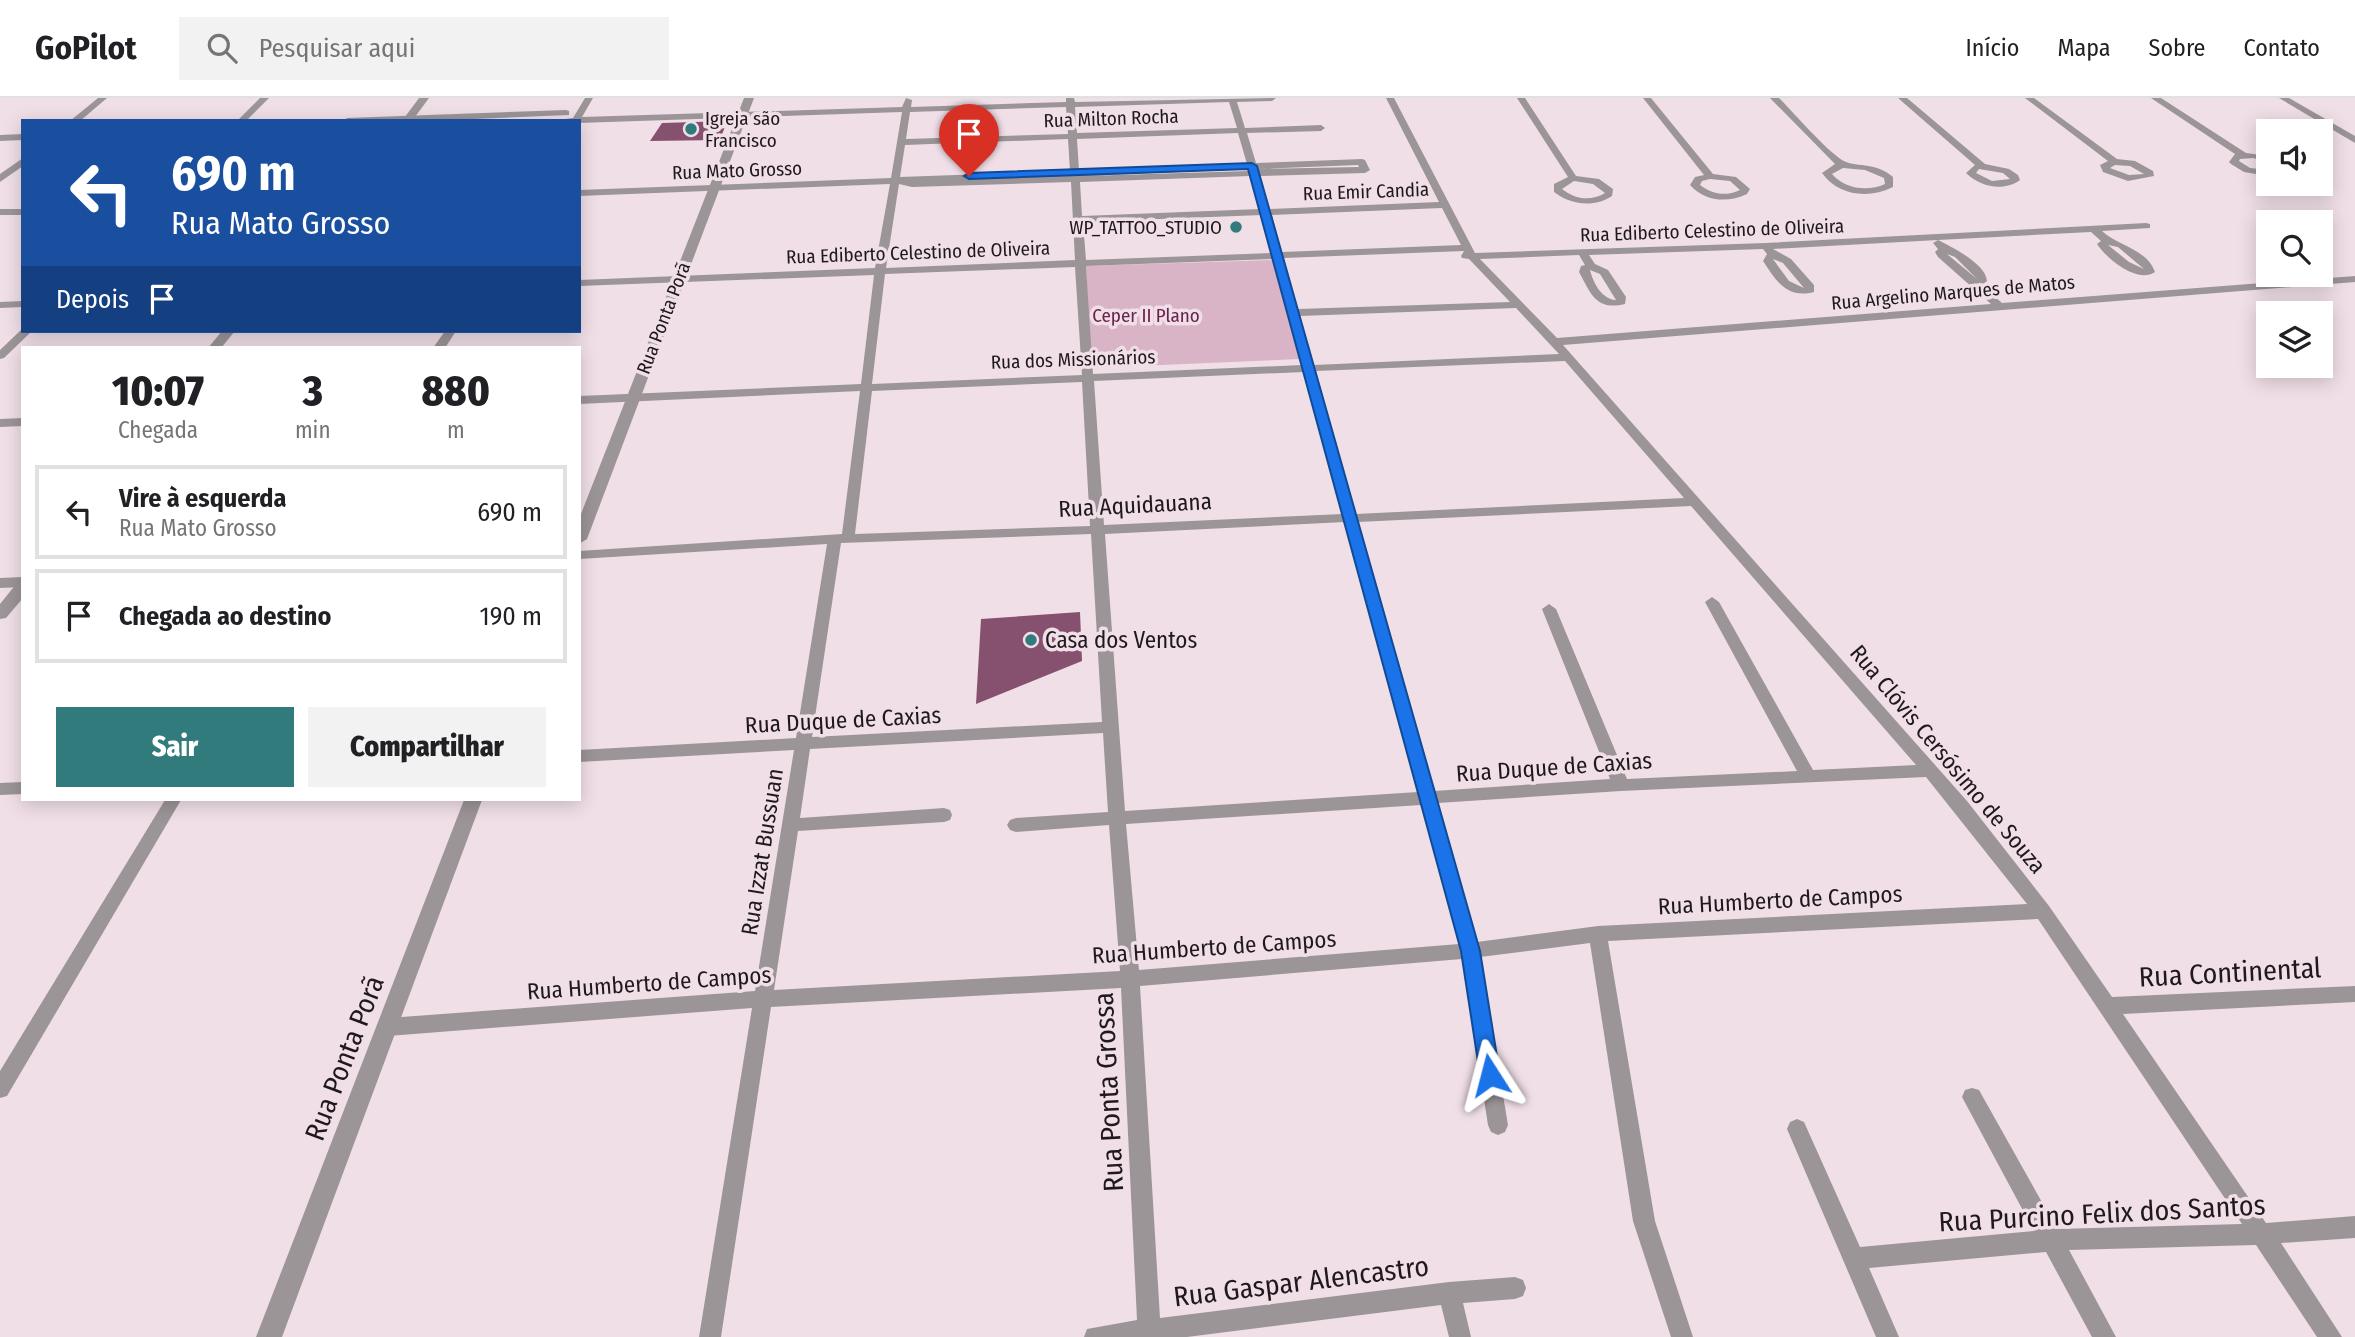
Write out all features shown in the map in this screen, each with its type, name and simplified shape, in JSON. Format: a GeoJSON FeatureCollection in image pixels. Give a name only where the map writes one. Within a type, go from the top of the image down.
{"type":"FeatureCollection","features":[{"type":"Feature","properties":{"kind":"street"},"geometry":{"type":"LineString","coordinates":[[77,119],[103,98]]}},
{"type":"Feature","properties":{"kind":"street"},"geometry":{"type":"LineString","coordinates":[[243,119],[265,98]]}},
{"type":"Feature","properties":{"kind":"street"},"geometry":{"type":"LineString","coordinates":[[408,119],[424,98]]}},
{"type":"Feature","properties":{"kind":"street"},"geometry":{"type":"LineString","coordinates":[[577,118],[589,98]]}},
{"type":"Feature","properties":{"kind":"street"},"geometry":{"type":"LineString","coordinates":[[492,119],[577,118],[745,107],[1058,98]]}},
{"type":"Feature","properties":{"kind":"street"},"geometry":{"type":"LineString","coordinates":[[908,103],[1272,98]]}},
{"type":"Feature","properties":{"kind":"street","name":"Rua Clóvis Cersósimo de Souza"},"geometry":{"type":"LineString","coordinates":[[1390,98],[1470,252],[1568,357],[1961,806],[2043,911],[2331,1337]]}},
{"type":"Feature","properties":{"kind":"street"},"geometry":{"type":"LineString","coordinates":[[1521,98],[1573,178],[1603,184],[1610,191],[1609,194],[1594,201],[1567,197],[1557,190],[1557,186],[1573,178]]}},
{"type":"Feature","properties":{"kind":"street"},"geometry":{"type":"LineString","coordinates":[[1647,98],[1710,176]]}},
{"type":"Feature","properties":{"kind":"street"},"geometry":{"type":"LineString","coordinates":[[1774,98],[1841,165],[1873,169],[1888,177],[1890,185],[1868,191],[1839,185],[1832,181],[1827,173],[1841,165]]}},
{"type":"Feature","properties":{"kind":"street"},"geometry":{"type":"LineString","coordinates":[[1902,98],[1982,166]]}},
{"type":"Feature","properties":{"kind":"street"},"geometry":{"type":"LineString","coordinates":[[2029,98],[2115,162]]}},
{"type":"Feature","properties":{"kind":"street"},"geometry":{"type":"LineString","coordinates":[[2155,98],[2243,155]]}},
{"type":"Feature","properties":{"kind":"street"},"geometry":{"type":"LineString","coordinates":[[2283,98],[2355,140]]}},
{"type":"Feature","properties":{"kind":"street"},"geometry":{"type":"LineString","coordinates":[[1232,99],[1266,212],[1470,951],[1498,1125]]}},
{"type":"Feature","properties":{"kind":"street","name":"Rua Ponta Grossa"},"geometry":{"type":"LineString","coordinates":[[1070,101],[1096,530],[1130,979],[1149,1330]]}},
{"type":"Feature","properties":{"kind":"street","name":"Rua Izzat Bussuan"},"geometry":{"type":"LineString","coordinates":[[710,1337],[804,746],[842,539],[880,271],[908,103]]}},
{"type":"Feature","properties":{"kind":"street","name":"Rua Ponta Porã"},"geometry":{"type":"LineString","coordinates":[[581,534],[745,107]]}},
{"type":"Feature","properties":{"kind":"street","name":"Rua Milton Rocha"},"geometry":{"type":"LineString","coordinates":[[902,142],[1321,128]]}},
{"type":"Feature","properties":{"kind":"street"},"geometry":{"type":"LineString","coordinates":[[0,131],[21,130]]}},
{"type":"Feature","properties":{"kind":"street"},"geometry":{"type":"LineString","coordinates":[[0,138],[21,137]]}},
{"type":"Feature","properties":{"kind":"street"},"geometry":{"type":"LineString","coordinates":[[2256,157],[2237,156],[2234,162],[2247,170],[2256,171]]}},
{"type":"Feature","properties":{"kind":"street","name":"Rua Mato Grosso"},"geometry":{"type":"LineString","coordinates":[[581,193],[896,181],[912,184],[1253,170],[1365,170],[1362,162],[1253,170]]}},
{"type":"Feature","properties":{"kind":"street"},"geometry":{"type":"LineString","coordinates":[[0,179],[21,163]]}},
{"type":"Feature","properties":{"kind":"street","name":"Rua Emir Candia"},"geometry":{"type":"LineString","coordinates":[[1078,219],[1445,205]]}},
{"type":"Feature","properties":{"kind":"street"},"geometry":{"type":"LineString","coordinates":[[0,212],[21,212]]}},
{"type":"Feature","properties":{"kind":"street","name":"Rua Ediberto Celestino de Oliveira"},"geometry":{"type":"LineString","coordinates":[[581,283],[1470,252],[1770,251],[2146,226]]}},
{"type":"Feature","properties":{"kind":"street"},"geometry":{"type":"LineString","coordinates":[[2094,229],[2107,241]]}},
{"type":"Feature","properties":{"kind":"street"},"geometry":{"type":"LineString","coordinates":[[1933,239],[1944,249],[1940,251],[1942,255],[1966,279],[1977,283],[1998,305]]}},
{"type":"Feature","properties":{"kind":"street"},"geometry":{"type":"LineString","coordinates":[[1583,253],[1591,266]]}},
{"type":"Feature","properties":{"kind":"street","name":"Rua Argelino Marques de Matos"},"geometry":{"type":"LineString","coordinates":[[1554,342],[2355,279]]}},
{"type":"Feature","properties":{"kind":"street"},"geometry":{"type":"LineString","coordinates":[[0,304],[21,304]]}},
{"type":"Feature","properties":{"kind":"street"},"geometry":{"type":"LineString","coordinates":[[1293,313],[1520,305]]}},
{"type":"Feature","properties":{"kind":"street"},"geometry":{"type":"LineString","coordinates":[[0,356],[24,333]]}},
{"type":"Feature","properties":{"kind":"street","name":"Rua dos Missionários"},"geometry":{"type":"LineString","coordinates":[[581,400],[1568,357]]}},
{"type":"Feature","properties":{"kind":"street"},"geometry":{"type":"LineString","coordinates":[[0,423],[21,422]]}},
{"type":"Feature","properties":{"kind":"street","name":"Rua Aquidauana"},"geometry":{"type":"LineString","coordinates":[[581,555],[842,539],[1693,502]]}},
{"type":"Feature","properties":{"kind":"street"},"geometry":{"type":"LineString","coordinates":[[0,583],[21,582]]}},
{"type":"Feature","properties":{"kind":"street"},"geometry":{"type":"LineString","coordinates":[[0,614],[21,589]]}},
{"type":"Feature","properties":{"kind":"street"},"geometry":{"type":"LineString","coordinates":[[1712,602],[1807,775]]}},
{"type":"Feature","properties":{"kind":"street"},"geometry":{"type":"LineString","coordinates":[[1549,609],[1621,785]]}},
{"type":"Feature","properties":{"kind":"street","name":"Rua Duque de Caxias"},"geometry":{"type":"LineString","coordinates":[[581,756],[804,746],[1110,727]]}},
{"type":"Feature","properties":{"kind":"street","name":"Rua Duque de Caxias"},"geometry":{"type":"LineString","coordinates":[[1016,825],[1621,785],[1928,771]]}},
{"type":"Feature","properties":{"kind":"street"},"geometry":{"type":"LineString","coordinates":[[0,789],[21,788]]}},
{"type":"Feature","properties":{"kind":"street"},"geometry":{"type":"LineString","coordinates":[[0,1088],[8,1061],[172,801]]}},
{"type":"Feature","properties":{"kind":"street","name":"Rua Ponta Porã"},"geometry":{"type":"LineString","coordinates":[[269,1337],[473,801]]}},
{"type":"Feature","properties":{"kind":"street"},"geometry":{"type":"LineString","coordinates":[[792,825],[944,815]]}},
{"type":"Feature","properties":{"kind":"street","name":"Rua Humberto de Campos"},"geometry":{"type":"LineString","coordinates":[[388,1027],[764,999],[1130,979],[1470,951],[1598,934],[2043,911]]}},
{"type":"Feature","properties":{"kind":"street"},"geometry":{"type":"LineString","coordinates":[[1598,934],[1644,1221],[1682,1337]]}},
{"type":"Feature","properties":{"kind":"street","name":"Rua Continental"},"geometry":{"type":"LineString","coordinates":[[2108,1006],[2355,994]]}},
{"type":"Feature","properties":{"kind":"street"},"geometry":{"type":"LineString","coordinates":[[1972,1097],[2105,1337]]}},
{"type":"Feature","properties":{"kind":"street"},"geometry":{"type":"LineString","coordinates":[[1797,1129],[1888,1337]]}},
{"type":"Feature","properties":{"kind":"street","name":"Rua Purcino Felix dos Santos"},"geometry":{"type":"LineString","coordinates":[[1852,1259],[2053,1240],[2261,1234],[2355,1227]]}},
{"type":"Feature","properties":{"kind":"street","name":"Rua Gaspar Alencastro"},"geometry":{"type":"LineString","coordinates":[[1095,1337],[1450,1293],[1515,1289]]}},
{"type":"Feature","properties":{"kind":"street"},"geometry":{"type":"LineString","coordinates":[[1450,1293],[1460,1337]]}},
{"type":"Feature","properties":{"kind":"green space","name":"Ceper II Plano"},"geometry":{"type":"Polygon","coordinates":[[[1273,260],[1300,359],[1091,368],[1086,266],[1273,260]]]}},
{"type":"Feature","properties":{"kind":"building","name":"Igreja são Francisco"},"geometry":{"type":"Polygon","coordinates":[[[727,121],[720,140],[650,141],[662,123],[727,121]]]}},
{"type":"Feature","properties":{"kind":"building","name":"Casa dos Ventos"},"geometry":{"type":"Polygon","coordinates":[[[1080,612],[1082,661],[976,704],[981,619],[1080,612]]]}},
{"type":"Feature","properties":{"kind":"place","name":"Igreja são Francisco"},"geometry":{"type":"Point","coordinates":[691,129]}},
{"type":"Feature","properties":{"kind":"place","name":"WP_TATTOO_STUDIO"},"geometry":{"type":"Point","coordinates":[1236,227]}},
{"type":"Feature","properties":{"kind":"place","name":"Casa dos Ventos"},"geometry":{"type":"Point","coordinates":[1031,640]}},
{"type":"Feature","properties":{"kind":"route"},"geometry":{"type":"LineString","coordinates":[[969,176],[1252,166],[1470,951],[1490,1075]]}}]}
